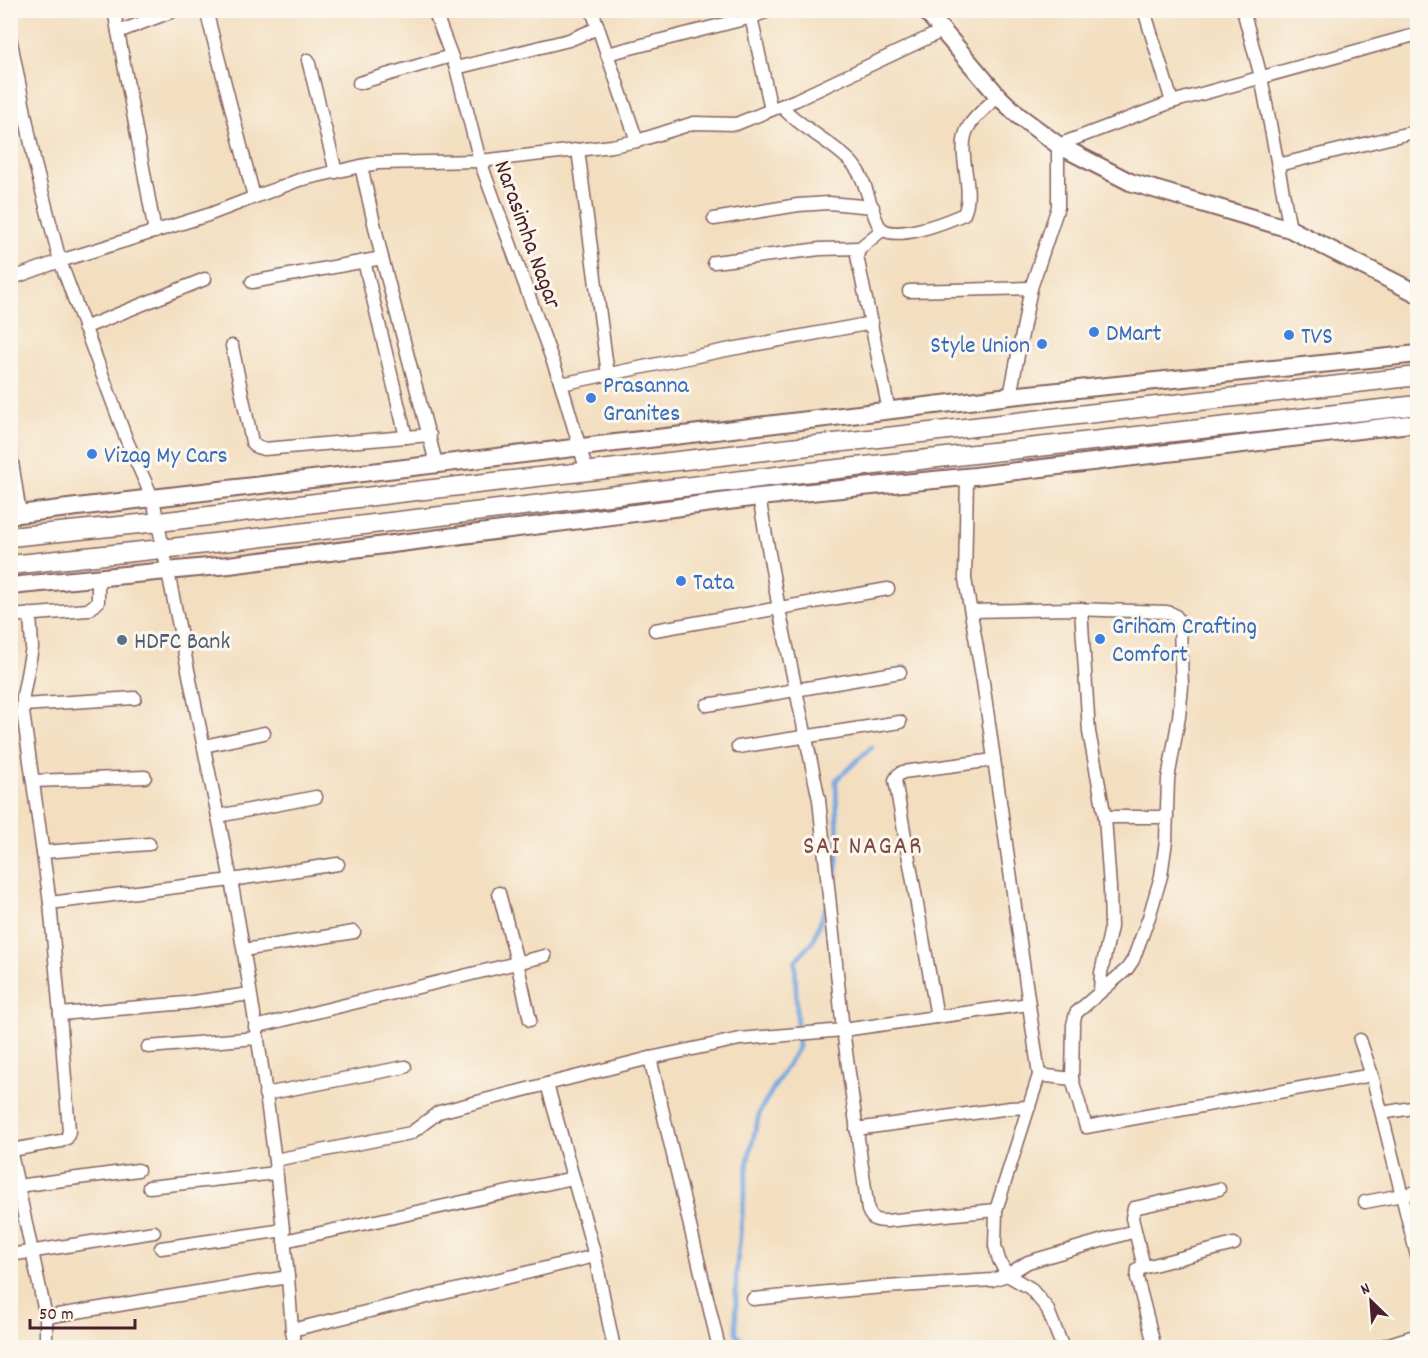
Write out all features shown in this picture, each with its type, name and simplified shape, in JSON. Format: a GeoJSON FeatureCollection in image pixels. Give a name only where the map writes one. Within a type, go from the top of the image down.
{"type":"FeatureCollection","features":[{"type":"Feature","properties":{"kind":"main road"},"geometry":{"type":"LineString","coordinates":[[10,537],[159,522],[1418,376]]}},
{"type":"Feature","properties":{"kind":"main road"},"geometry":{"type":"LineString","coordinates":[[10,565],[793,474],[1418,405]]}},
{"type":"Feature","properties":{"kind":"street"},"geometry":{"type":"LineString","coordinates":[[114,10],[156,232]]}},
{"type":"Feature","properties":{"kind":"street"},"geometry":{"type":"LineString","coordinates":[[118,32],[176,10]]}},
{"type":"Feature","properties":{"kind":"street"},"geometry":{"type":"LineString","coordinates":[[206,10],[254,197]]}},
{"type":"Feature","properties":{"kind":"street","name":"Narasimha Nagar"},"geometry":{"type":"LineString","coordinates":[[434,10],[453,62],[480,161],[561,384],[587,471]]}},
{"type":"Feature","properties":{"kind":"street"},"geometry":{"type":"LineString","coordinates":[[592,10],[637,141]]}},
{"type":"Feature","properties":{"kind":"street"},"geometry":{"type":"LineString","coordinates":[[607,54],[771,10]]}},
{"type":"Feature","properties":{"kind":"street"},"geometry":{"type":"LineString","coordinates":[[925,10],[998,96],[1019,116],[1058,145],[1130,182],[1290,229],[1418,294]]}},
{"type":"Feature","properties":{"kind":"street"},"geometry":{"type":"LineString","coordinates":[[1144,10],[1172,102]]}},
{"type":"Feature","properties":{"kind":"street"},"geometry":{"type":"LineString","coordinates":[[1243,10],[1261,77],[1290,229]]}},
{"type":"Feature","properties":{"kind":"street"},"geometry":{"type":"LineString","coordinates":[[751,14],[776,108],[849,160],[867,190],[882,230]]}},
{"type":"Feature","properties":{"kind":"street"},"geometry":{"type":"LineString","coordinates":[[359,82],[569,40],[598,28]]}},
{"type":"Feature","properties":{"kind":"street"},"geometry":{"type":"LineString","coordinates":[[10,279],[208,215],[299,180],[361,166],[480,161],[637,141],[694,123],[736,124],[776,108],[942,31]]}},
{"type":"Feature","properties":{"kind":"street"},"geometry":{"type":"LineString","coordinates":[[1058,145],[1172,102],[1418,34]]}},
{"type":"Feature","properties":{"kind":"street"},"geometry":{"type":"LineString","coordinates":[[10,36],[35,164],[60,261],[127,441],[153,499],[159,522],[244,950],[276,1166],[295,1347]]}},
{"type":"Feature","properties":{"kind":"street"},"geometry":{"type":"LineString","coordinates":[[308,60],[336,172]]}},
{"type":"Feature","properties":{"kind":"street"},"geometry":{"type":"LineString","coordinates":[[882,230],[890,232],[922,230],[964,214],[968,195],[965,137],[968,126],[998,96]]}},
{"type":"Feature","properties":{"kind":"street"},"geometry":{"type":"LineString","coordinates":[[1278,165],[1418,131]]}},
{"type":"Feature","properties":{"kind":"street"},"geometry":{"type":"LineString","coordinates":[[1010,396],[1031,288],[1058,207],[1058,145]]}},
{"type":"Feature","properties":{"kind":"street"},"geometry":{"type":"LineString","coordinates":[[578,150],[608,375]]}},
{"type":"Feature","properties":{"kind":"street"},"geometry":{"type":"LineString","coordinates":[[361,166],[382,258],[436,463]]}},
{"type":"Feature","properties":{"kind":"street"},"geometry":{"type":"LineString","coordinates":[[714,219],[798,205],[829,203],[873,207]]}},
{"type":"Feature","properties":{"kind":"street"},"geometry":{"type":"LineString","coordinates":[[882,230],[860,248],[857,265],[872,322],[889,411]]}},
{"type":"Feature","properties":{"kind":"street"},"geometry":{"type":"LineString","coordinates":[[714,262],[820,249],[860,248]]}},
{"type":"Feature","properties":{"kind":"street"},"geometry":{"type":"LineString","coordinates":[[252,282],[382,258]]}},
{"type":"Feature","properties":{"kind":"street"},"geometry":{"type":"LineString","coordinates":[[364,261],[406,437]]}},
{"type":"Feature","properties":{"kind":"street"},"geometry":{"type":"LineString","coordinates":[[84,328],[205,279]]}},
{"type":"Feature","properties":{"kind":"street"},"geometry":{"type":"LineString","coordinates":[[909,291],[1031,288]]}},
{"type":"Feature","properties":{"kind":"street"},"geometry":{"type":"LineString","coordinates":[[561,384],[872,322]]}},
{"type":"Feature","properties":{"kind":"street"},"geometry":{"type":"LineString","coordinates":[[232,346],[252,442],[257,447],[264,449],[429,435]]}},
{"type":"Feature","properties":{"kind":"street"},"geometry":{"type":"LineString","coordinates":[[10,450],[15,515],[1010,396],[1418,354]]}},
{"type":"Feature","properties":{"kind":"street"},"geometry":{"type":"LineString","coordinates":[[10,586],[98,579],[759,497],[967,477],[1418,423]]}},
{"type":"Feature","properties":{"kind":"street"},"geometry":{"type":"LineString","coordinates":[[967,477],[965,579],[994,760],[1039,1075],[996,1210],[995,1246],[1007,1275],[1030,1288],[1041,1299],[1063,1347]]}},
{"type":"Feature","properties":{"kind":"street"},"geometry":{"type":"LineString","coordinates":[[759,497],[779,609],[819,800],[843,1030],[868,1210],[871,1218],[877,1221],[996,1210]]}},
{"type":"Feature","properties":{"kind":"street"},"geometry":{"type":"LineString","coordinates":[[10,616],[88,610],[98,602],[98,579]]}},
{"type":"Feature","properties":{"kind":"street"},"geometry":{"type":"LineString","coordinates":[[655,630],[888,590]]}},
{"type":"Feature","properties":{"kind":"street"},"geometry":{"type":"LineString","coordinates":[[971,611],[1081,609],[1167,612],[1179,618],[1182,687],[1168,779],[1166,841],[1161,876],[1137,949],[1127,969],[1076,1013],[1073,1025],[1072,1079],[1086,1127],[1372,1075]]}},
{"type":"Feature","properties":{"kind":"street"},"geometry":{"type":"LineString","coordinates":[[1081,609],[1089,732],[1105,817],[1111,927],[1101,973],[1100,992]]}},
{"type":"Feature","properties":{"kind":"street"},"geometry":{"type":"LineString","coordinates":[[30,614],[32,648],[23,705],[50,903],[69,1131],[67,1138],[61,1141],[11,1150],[15,1186],[46,1317],[46,1347]]}},
{"type":"Feature","properties":{"kind":"street"},"geometry":{"type":"LineString","coordinates":[[707,705],[900,672]]}},
{"type":"Feature","properties":{"kind":"street"},"geometry":{"type":"LineString","coordinates":[[23,705],[135,698]]}},
{"type":"Feature","properties":{"kind":"street"},"geometry":{"type":"LineString","coordinates":[[738,747],[900,722]]}},
{"type":"Feature","properties":{"kind":"street"},"geometry":{"type":"LineString","coordinates":[[204,746],[264,733]]}},
{"type":"Feature","properties":{"kind":"street"},"geometry":{"type":"LineString","coordinates":[[937,1017],[895,780],[903,772],[994,760]]}},
{"type":"Feature","properties":{"kind":"street"},"geometry":{"type":"LineString","coordinates":[[33,782],[145,777]]}},
{"type":"Feature","properties":{"kind":"street"},"geometry":{"type":"LineString","coordinates":[[218,816],[316,797]]}},
{"type":"Feature","properties":{"kind":"street"},"geometry":{"type":"LineString","coordinates":[[1105,817],[1167,817]]}},
{"type":"Feature","properties":{"kind":"street"},"geometry":{"type":"LineString","coordinates":[[43,852],[149,844]]}},
{"type":"Feature","properties":{"kind":"street"},"geometry":{"type":"LineString","coordinates":[[50,903],[338,864]]}},
{"type":"Feature","properties":{"kind":"street"},"geometry":{"type":"LineString","coordinates":[[499,893],[530,1020]]}},
{"type":"Feature","properties":{"kind":"street"},"geometry":{"type":"LineString","coordinates":[[244,950],[354,932]]}},
{"type":"Feature","properties":{"kind":"street"},"geometry":{"type":"LineString","coordinates":[[148,1047],[256,1032],[545,956]]}},
{"type":"Feature","properties":{"kind":"street"},"geometry":{"type":"LineString","coordinates":[[60,1014],[186,1003],[250,994]]}},
{"type":"Feature","properties":{"kind":"street"},"geometry":{"type":"LineString","coordinates":[[149,1187],[276,1166],[411,1133],[440,1112],[650,1058],[740,1039],[843,1030],[1029,1004]]}},
{"type":"Feature","properties":{"kind":"street"},"geometry":{"type":"LineString","coordinates":[[1360,1040],[1372,1075],[1418,1260]]}},
{"type":"Feature","properties":{"kind":"street"},"geometry":{"type":"LineString","coordinates":[[650,1058],[719,1347]]}},
{"type":"Feature","properties":{"kind":"street"},"geometry":{"type":"LineString","coordinates":[[265,1094],[405,1067]]}},
{"type":"Feature","properties":{"kind":"street"},"geometry":{"type":"LineString","coordinates":[[1039,1075],[1072,1079]]}},
{"type":"Feature","properties":{"kind":"street"},"geometry":{"type":"LineString","coordinates":[[547,1084],[595,1256],[614,1347]]}},
{"type":"Feature","properties":{"kind":"street"},"geometry":{"type":"LineString","coordinates":[[856,1129],[1029,1107]]}},
{"type":"Feature","properties":{"kind":"street"},"geometry":{"type":"LineString","coordinates":[[1382,1113],[1418,1107]]}},
{"type":"Feature","properties":{"kind":"street"},"geometry":{"type":"LineString","coordinates":[[15,1186],[138,1170]]}},
{"type":"Feature","properties":{"kind":"street"},"geometry":{"type":"LineString","coordinates":[[161,1248],[284,1235],[573,1178]]}},
{"type":"Feature","properties":{"kind":"street"},"geometry":{"type":"LineString","coordinates":[[1144,1267],[1132,1218],[1134,1208],[1219,1189]]}},
{"type":"Feature","properties":{"kind":"street"},"geometry":{"type":"LineString","coordinates":[[1365,1202],[1418,1192]]}},
{"type":"Feature","properties":{"kind":"street"},"geometry":{"type":"LineString","coordinates":[[753,1299],[992,1280],[1007,1275],[1028,1262],[1135,1231]]}},
{"type":"Feature","properties":{"kind":"street"},"geometry":{"type":"LineString","coordinates":[[10,1255],[154,1232]]}},
{"type":"Feature","properties":{"kind":"street"},"geometry":{"type":"LineString","coordinates":[[1155,1347],[1137,1278],[1138,1269],[1234,1244]]}},
{"type":"Feature","properties":{"kind":"street"},"geometry":{"type":"LineString","coordinates":[[292,1330],[595,1256]]}},
{"type":"Feature","properties":{"kind":"street"},"geometry":{"type":"LineString","coordinates":[[46,1317],[288,1277]]}},
{"type":"Feature","properties":{"kind":"street"},"geometry":{"type":"LineString","coordinates":[[1376,1347],[1418,1335]]}},
{"type":"Feature","properties":{"kind":"waterway"},"geometry":{"type":"LineString","coordinates":[[833,887],[837,864],[836,780],[872,747]]}},
{"type":"Feature","properties":{"kind":"waterway"},"geometry":{"type":"LineString","coordinates":[[747,1348],[736,1333],[736,1275],[748,1160],[760,1111],[798,1047],[795,961],[813,941],[826,906]]}},
{"type":"Feature","properties":{"kind":"place","name":"DMart"},"geometry":{"type":"Point","coordinates":[1094,332]}},
{"type":"Feature","properties":{"kind":"place","name":"TVS"},"geometry":{"type":"Point","coordinates":[1289,335]}},
{"type":"Feature","properties":{"kind":"place","name":"Style Union"},"geometry":{"type":"Point","coordinates":[1042,344]}},
{"type":"Feature","properties":{"kind":"place","name":"Prasanna Granites"},"geometry":{"type":"Point","coordinates":[591,398]}},
{"type":"Feature","properties":{"kind":"place","name":"Vizag My Cars"},"geometry":{"type":"Point","coordinates":[92,454]}},
{"type":"Feature","properties":{"kind":"place","name":"Tata"},"geometry":{"type":"Point","coordinates":[681,581]}},
{"type":"Feature","properties":{"kind":"place","name":"Griham Crafting Comfort"},"geometry":{"type":"Point","coordinates":[1100,639]}},
{"type":"Feature","properties":{"kind":"place","name":"HDFC Bank"},"geometry":{"type":"Point","coordinates":[122,640]}},
{"type":"Feature","properties":{"kind":"district","name":"SAI NAGAR"},"geometry":{"type":"Point","coordinates":[863,844]}}]}
